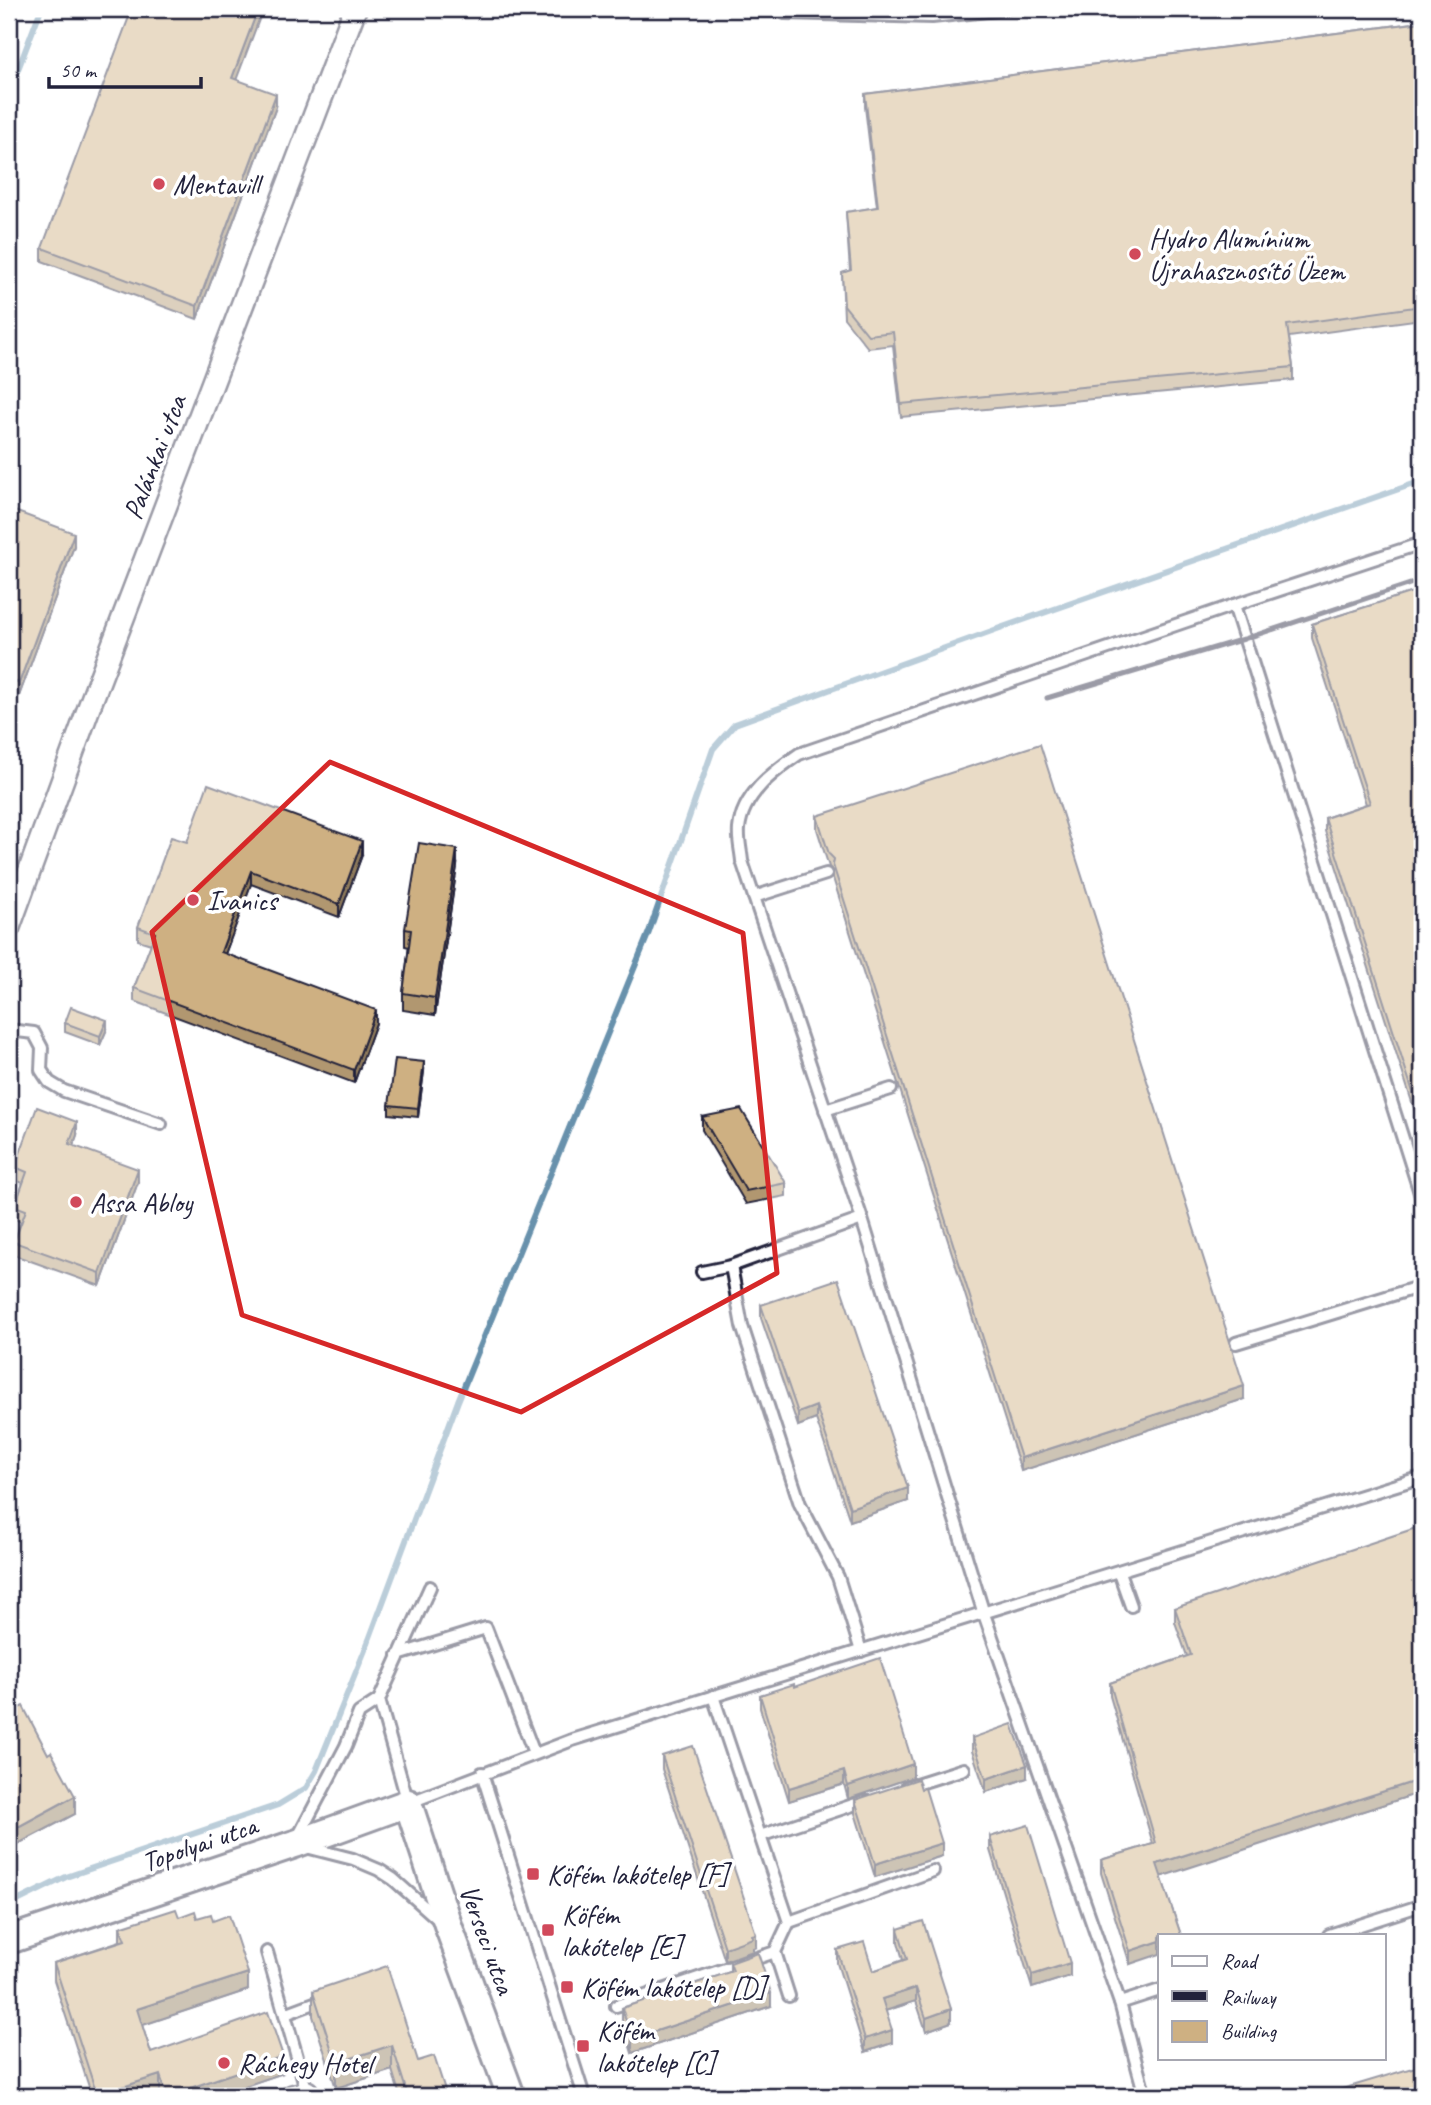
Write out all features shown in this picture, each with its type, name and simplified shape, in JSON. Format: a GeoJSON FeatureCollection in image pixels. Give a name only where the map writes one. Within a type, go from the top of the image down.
{"type":"FeatureCollection","features":[{"type":"Feature","properties":{"kind":"street","name":"Palánkai utca"},"geometry":{"type":"LineString","coordinates":[[9,927],[91,702],[355,9]]}},
{"type":"Feature","properties":{"kind":"street","name":"Topolyai utca"},"geometry":{"type":"LineString","coordinates":[[9,1940],[408,1802]]}},
{"type":"Feature","properties":{"kind":"street","name":"Verseci utca"},"geometry":{"type":"LineString","coordinates":[[408,1802],[449,1928],[511,2096]]}},
{"type":"Feature","properties":{"kind":"lane"},"geometry":{"type":"LineString","coordinates":[[775,9],[785,13],[932,17],[1006,9]]}},
{"type":"Feature","properties":{"kind":"lane"},"geometry":{"type":"LineString","coordinates":[[1145,2096],[1120,2003],[984,1614],[862,1219],[742,861],[739,826],[752,795],[764,780],[799,754],[1422,543]]}},
{"type":"Feature","properties":{"kind":"lane"},"geometry":{"type":"LineString","coordinates":[[1234,605],[1422,1199]]}},
{"type":"Feature","properties":{"kind":"lane"},"geometry":{"type":"LineString","coordinates":[[754,897],[826,874]]}},
{"type":"Feature","properties":{"kind":"lane"},"geometry":{"type":"LineString","coordinates":[[9,1030],[34,1033],[42,1048],[41,1070],[49,1082],[64,1091],[161,1124]]}},
{"type":"Feature","properties":{"kind":"lane"},"geometry":{"type":"LineString","coordinates":[[825,1110],[891,1089]]}},
{"type":"Feature","properties":{"kind":"lane"},"geometry":{"type":"LineString","coordinates":[[702,1272],[731,1266],[862,1219]]}},
{"type":"Feature","properties":{"kind":"lane"},"geometry":{"type":"LineString","coordinates":[[731,1266],[742,1326],[800,1504],[838,1577],[860,1651]]}},
{"type":"Feature","properties":{"kind":"lane"},"geometry":{"type":"LineString","coordinates":[[1236,1343],[1422,1286]]}},
{"type":"Feature","properties":{"kind":"lane"},"geometry":{"type":"LineString","coordinates":[[379,1700],[408,1802],[572,1740],[1422,1477]]}},
{"type":"Feature","properties":{"kind":"lane"},"geometry":{"type":"LineString","coordinates":[[1119,1572],[1131,1606]]}},
{"type":"Feature","properties":{"kind":"lane"},"geometry":{"type":"LineString","coordinates":[[430,1587],[379,1700],[359,1713],[341,1756],[295,1843],[353,1859],[379,1870],[449,1928]]}},
{"type":"Feature","properties":{"kind":"lane"},"geometry":{"type":"LineString","coordinates":[[398,1655],[486,1628],[534,1754]]}},
{"type":"Feature","properties":{"kind":"lane"},"geometry":{"type":"LineString","coordinates":[[713,1696],[789,1922],[775,1952],[789,1996]]}},
{"type":"Feature","properties":{"kind":"lane"},"geometry":{"type":"LineString","coordinates":[[901,1790],[964,1769]]}},
{"type":"Feature","properties":{"kind":"lane"},"geometry":{"type":"LineString","coordinates":[[482,1773],[583,2096]]}},
{"type":"Feature","properties":{"kind":"lane"},"geometry":{"type":"LineString","coordinates":[[760,1836],[875,1798]]}},
{"type":"Feature","properties":{"kind":"lane"},"geometry":{"type":"LineString","coordinates":[[789,1922],[933,1871]]}},
{"type":"Feature","properties":{"kind":"lane"},"geometry":{"type":"LineString","coordinates":[[1332,1934],[1422,1905]]}},
{"type":"Feature","properties":{"kind":"lane"},"geometry":{"type":"LineString","coordinates":[[267,1952],[285,2014],[302,2095]]}},
{"type":"Feature","properties":{"kind":"lane"},"geometry":{"type":"LineString","coordinates":[[616,2006],[775,1952]]}},
{"type":"Feature","properties":{"kind":"lane"},"geometry":{"type":"LineString","coordinates":[[1120,2003],[1158,1991]]}},
{"type":"Feature","properties":{"kind":"lane"},"geometry":{"type":"LineString","coordinates":[[285,2014],[332,1997]]}},
{"type":"Feature","properties":{"kind":"highlighted area"},"geometry":{"type":"Polygon","coordinates":[[[330,762],[743,933],[777,1273],[521,1412],[242,1315],[152,932],[330,762]]]}},
{"type":"Feature","properties":{"kind":"building","name":"Mentavill"},"geometry":{"type":"Polygon","coordinates":[[[132,9],[258,9],[232,78],[276,94],[197,306],[42,248],[132,9]]]}},
{"type":"Feature","properties":{"kind":"building","name":"Hydro Alumínium Újrahasznosító Üzem"},"geometry":{"type":"Polygon","coordinates":[[[1422,22],[1422,306],[1287,325],[1293,367],[901,404],[893,332],[868,335],[844,305],[842,273],[851,270],[846,212],[878,207],[865,94],[1422,22]]]}},
{"type":"Feature","properties":{"kind":"building"},"geometry":{"type":"Polygon","coordinates":[[[9,509],[74,533],[19,683],[9,679],[9,509]]]}},
{"type":"Feature","properties":{"kind":"building"},"geometry":{"type":"Polygon","coordinates":[[[1422,589],[1422,1110],[1419,1111],[1325,818],[1370,803],[1312,624],[1422,589]]]}},
{"type":"Feature","properties":{"kind":"building"},"geometry":{"type":"Polygon","coordinates":[[[1040,744],[1244,1386],[1021,1458],[833,865],[834,859],[829,854],[817,816],[1040,744]]]}},
{"type":"Feature","properties":{"kind":"building"},"geometry":{"type":"Polygon","coordinates":[[[208,784],[362,841],[339,904],[251,871],[221,952],[376,1010],[354,1070],[134,988],[155,933],[138,927],[171,837],[187,842],[208,784]]]}},
{"type":"Feature","properties":{"kind":"building"},"geometry":{"type":"Polygon","coordinates":[[[419,843],[457,849],[435,998],[403,993],[411,930],[405,929],[419,843]]]}},
{"type":"Feature","properties":{"kind":"building"},"geometry":{"type":"Polygon","coordinates":[[[71,1007],[107,1020],[100,1036],[65,1023],[71,1007]]]}},
{"type":"Feature","properties":{"kind":"building"},"geometry":{"type":"Polygon","coordinates":[[[395,1059],[424,1062],[418,1108],[389,1105],[395,1059]]]}},
{"type":"Feature","properties":{"kind":"building","name":"Assa Abloy"},"geometry":{"type":"Polygon","coordinates":[[[37,1107],[77,1122],[69,1144],[138,1169],[100,1273],[14,1242],[26,1210],[15,1206],[27,1172],[15,1167],[37,1107]]]}},
{"type":"Feature","properties":{"kind":"building"},"geometry":{"type":"Polygon","coordinates":[[[741,1109],[786,1183],[746,1191],[702,1117],[741,1109]]]}},
{"type":"Feature","properties":{"kind":"building"},"geometry":{"type":"Polygon","coordinates":[[[838,1279],[908,1488],[850,1508],[816,1406],[798,1413],[761,1305],[838,1279]]]}},
{"type":"Feature","properties":{"kind":"building"},"geometry":{"type":"Polygon","coordinates":[[[1422,1526],[1422,1779],[1157,1864],[1181,1934],[1158,1934],[1158,1942],[1130,1951],[1101,1860],[1156,1843],[1110,1683],[1191,1655],[1175,1608],[1422,1526]]]}},
{"type":"Feature","properties":{"kind":"building"},"geometry":{"type":"Polygon","coordinates":[[[880,1658],[913,1764],[848,1786],[844,1771],[789,1788],[760,1695],[794,1684],[794,1687],[880,1658]]]}},
{"type":"Feature","properties":{"kind":"building"},"geometry":{"type":"Polygon","coordinates":[[[23,1706],[48,1754],[51,1752],[75,1796],[16,1828],[12,1821],[9,1823],[9,1713],[23,1706]]]}},
{"type":"Feature","properties":{"kind":"building"},"geometry":{"type":"Polygon","coordinates":[[[1012,1724],[1027,1765],[986,1779],[972,1738],[1012,1724]]]}},
{"type":"Feature","properties":{"kind":"building"},"geometry":{"type":"Polygon","coordinates":[[[693,1746],[756,1934],[752,1935],[753,1938],[725,1948],[662,1756],[693,1746]]]}},
{"type":"Feature","properties":{"kind":"building"},"geometry":{"type":"Polygon","coordinates":[[[918,1779],[921,1789],[925,1788],[942,1843],[875,1864],[855,1800],[918,1779]]]}},
{"type":"Feature","properties":{"kind":"building"},"geometry":{"type":"Polygon","coordinates":[[[1028,1825],[1070,1963],[1032,1975],[990,1837],[1028,1825]]]}},
{"type":"Feature","properties":{"kind":"building"},"geometry":{"type":"Polygon","coordinates":[[[176,1909],[179,1917],[195,1911],[197,1918],[211,1914],[213,1921],[229,1915],[248,1973],[137,2009],[151,2053],[268,2012],[283,2056],[167,2096],[160,2075],[97,2095],[54,1963],[125,1940],[120,1927],[176,1909]]]}},
{"type":"Feature","properties":{"kind":"building"},"geometry":{"type":"Polygon","coordinates":[[[923,1921],[951,2009],[926,2018],[916,1988],[882,1999],[892,2030],[865,2039],[837,1950],[864,1942],[873,1971],[907,1959],[898,1929],[923,1921]]]}},
{"type":"Feature","properties":{"kind":"building"},"geometry":{"type":"Polygon","coordinates":[[[758,1953],[771,1993],[632,2039],[622,2008],[733,1971],[730,1963],[758,1953]]]}},
{"type":"Feature","properties":{"kind":"building"},"geometry":{"type":"Polygon","coordinates":[[[387,1966],[418,2061],[434,2056],[447,2096],[408,2096],[392,2045],[336,2063],[313,1991],[387,1966]]]}},
{"type":"Feature","properties":{"kind":"building"},"geometry":{"type":"Polygon","coordinates":[[[1422,2065],[1422,2096],[1319,2096],[1422,2065]]]}},
{"type":"Feature","properties":{"kind":"waterway"},"geometry":{"type":"LineString","coordinates":[[9,93],[41,9]]}},
{"type":"Feature","properties":{"kind":"waterway"},"geometry":{"type":"LineString","coordinates":[[9,1905],[66,1877],[278,1805],[306,1788],[316,1771],[369,1640],[458,1401],[649,932],[713,749],[735,724],[1000,628],[1422,481]]}},
{"type":"Feature","properties":{"kind":"railway"},"geometry":{"type":"LineString","coordinates":[[1047,698],[1244,639],[1422,580]]}},
{"type":"Feature","properties":{"kind":"place","name":"Mentavill"},"geometry":{"type":"Point","coordinates":[159,184]}},
{"type":"Feature","properties":{"kind":"place","name":"Hydro Alumínium Újrahasznosító Üzem"},"geometry":{"type":"Point","coordinates":[1135,254]}},
{"type":"Feature","properties":{"kind":"place","name":"Ivanics"},"geometry":{"type":"Point","coordinates":[193,900]}},
{"type":"Feature","properties":{"kind":"place","name":"Assa Abloy"},"geometry":{"type":"Point","coordinates":[76,1202]}},
{"type":"Feature","properties":{"kind":"place","name":"Köfém lakótelep [F]"},"geometry":{"type":"Point","coordinates":[533,1874]}},
{"type":"Feature","properties":{"kind":"place","name":"Köfém lakótelep [E]"},"geometry":{"type":"Point","coordinates":[548,1930]}},
{"type":"Feature","properties":{"kind":"place","name":"Köfém lakótelep [D]"},"geometry":{"type":"Point","coordinates":[567,1987]}},
{"type":"Feature","properties":{"kind":"place","name":"Köfém lakótelep [C]"},"geometry":{"type":"Point","coordinates":[583,2046]}},
{"type":"Feature","properties":{"kind":"place","name":"Ráchegy Hotel"},"geometry":{"type":"Point","coordinates":[224,2063]}}]}
